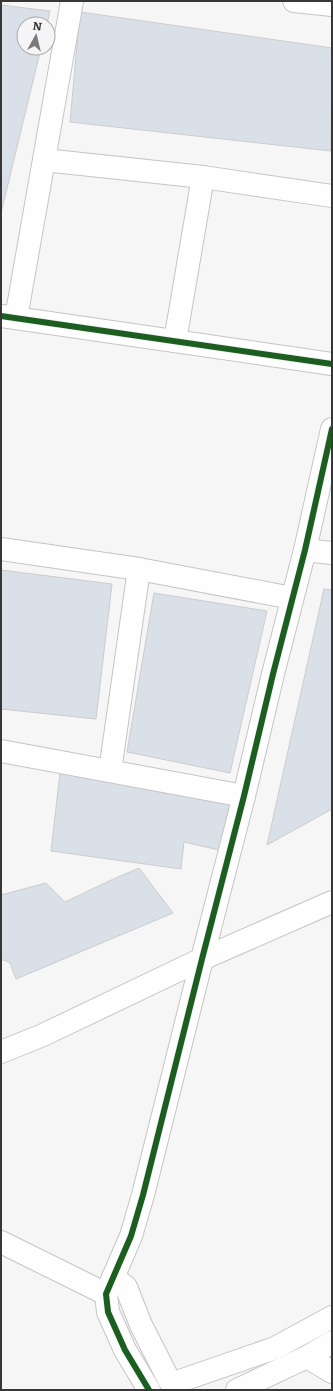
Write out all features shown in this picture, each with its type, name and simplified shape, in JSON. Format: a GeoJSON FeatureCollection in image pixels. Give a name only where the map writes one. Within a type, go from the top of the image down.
{"type":"FeatureCollection","features":[{"type":"Feature","properties":{"kind":"street"},"geometry":{"type":"LineString","coordinates":[[72,1],[44,160],[8,317],[332,364]]}},
{"type":"Feature","properties":{"kind":"street"},"geometry":{"type":"LineString","coordinates":[[294,1],[332,5]]}},
{"type":"Feature","properties":{"kind":"street"},"geometry":{"type":"LineString","coordinates":[[44,160],[203,177],[332,196]]}},
{"type":"Feature","properties":{"kind":"street"},"geometry":{"type":"LineString","coordinates":[[175,341],[203,177]]}},
{"type":"Feature","properties":{"kind":"street"},"geometry":{"type":"LineString","coordinates":[[150,1390],[125,1350],[108,1312],[110,1285],[132,1236],[143,1195],[305,550],[332,429]]}},
{"type":"Feature","properties":{"kind":"street"},"geometry":{"type":"LineString","coordinates":[[1,549],[139,569],[292,598]]}},
{"type":"Feature","properties":{"kind":"street"},"geometry":{"type":"LineString","coordinates":[[305,550],[332,553]]}},
{"type":"Feature","properties":{"kind":"street"},"geometry":{"type":"LineString","coordinates":[[110,771],[139,569]]}},
{"type":"Feature","properties":{"kind":"street"},"geometry":{"type":"LineString","coordinates":[[1,751],[244,796]]}},
{"type":"Feature","properties":{"kind":"street"},"geometry":{"type":"LineString","coordinates":[[1,1052],[43,1036],[202,959],[332,902]]}},
{"type":"Feature","properties":{"kind":"street"},"geometry":{"type":"LineString","coordinates":[[1,1242],[110,1285],[126,1287],[141,1325],[173,1386],[275,1348],[332,1317]]}},
{"type":"Feature","properties":{"kind":"street"},"geometry":{"type":"LineString","coordinates":[[238,1390],[332,1342]]}},
{"type":"Feature","properties":{"kind":"street"},"geometry":{"type":"LineString","coordinates":[[306,1356],[332,1372]]}},
{"type":"Feature","properties":{"kind":"building"},"geometry":{"type":"Polygon","coordinates":[[[1,5],[50,11],[49,16],[16,16],[16,56],[39,56],[1,213],[1,5]]]}},
{"type":"Feature","properties":{"kind":"building"},"geometry":{"type":"Polygon","coordinates":[[[80,12],[332,48],[331,151],[70,122],[80,12]]]}},
{"type":"Feature","properties":{"kind":"building"},"geometry":{"type":"Polygon","coordinates":[[[1,570],[112,584],[96,719],[1,709],[1,570]]]}},
{"type":"Feature","properties":{"kind":"building"},"geometry":{"type":"Polygon","coordinates":[[[324,589],[332,590],[332,809],[267,845],[324,589]]]}},
{"type":"Feature","properties":{"kind":"building"},"geometry":{"type":"Polygon","coordinates":[[[154,593],[267,611],[230,773],[127,752],[154,593]]]}},
{"type":"Feature","properties":{"kind":"building"},"geometry":{"type":"Polygon","coordinates":[[[60,773],[232,803],[219,850],[184,842],[181,869],[51,851],[60,773]]]}},
{"type":"Feature","properties":{"kind":"building"},"geometry":{"type":"Polygon","coordinates":[[[139,868],[173,913],[16,979],[10,963],[1,960],[1,895],[46,883],[65,902],[139,868]]]}},
{"type":"Feature","properties":{"kind":"cycle path"},"geometry":{"type":"LineString","coordinates":[[1,316],[332,364]]}},
{"type":"Feature","properties":{"kind":"cycle path"},"geometry":{"type":"LineString","coordinates":[[149,1390],[125,1350],[108,1312],[106,1294],[131,1236],[143,1195],[305,550],[332,429]]}}]}
